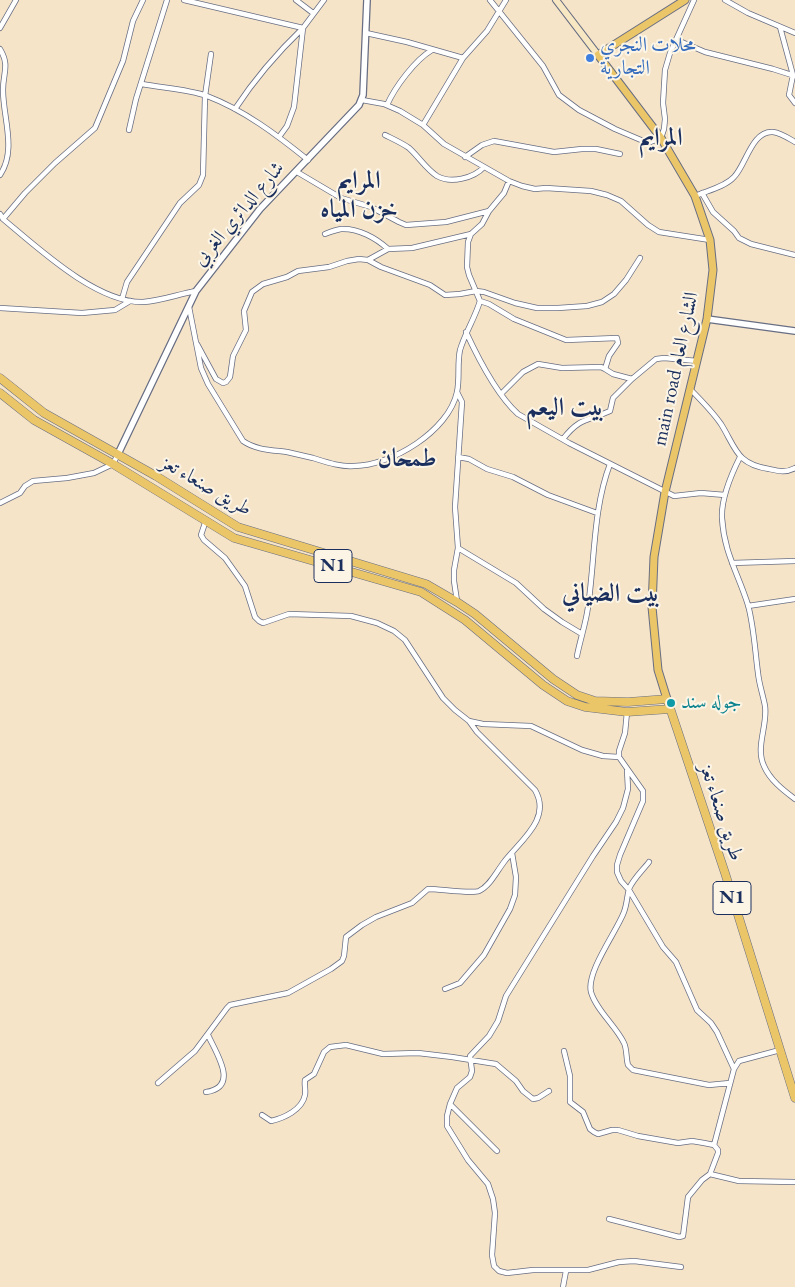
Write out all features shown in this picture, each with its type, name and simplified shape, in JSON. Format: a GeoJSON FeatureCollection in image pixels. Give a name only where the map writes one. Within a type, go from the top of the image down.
{"type":"FeatureCollection","features":[{"type":"Feature","properties":{"kind":"highway","name":"طريق صنعاء تعز"},"geometry":{"type":"LineString","coordinates":[[0,378],[44,413],[156,476],[238,527],[426,584],[475,614],[553,679],[577,695],[595,701],[628,702],[667,699],[725,873],[795,1098]]}},
{"type":"Feature","properties":{"kind":"highway","name":"طريق صنعاء تعز"},"geometry":{"type":"LineString","coordinates":[[0,392],[34,420],[113,464],[234,538],[421,592],[451,611],[543,685],[567,701],[585,707],[627,712],[670,709]]}},
{"type":"Feature","properties":{"kind":"highway"},"geometry":{"type":"LineString","coordinates":[[451,611],[457,602]]}},
{"type":"Feature","properties":{"kind":"main road","name":"main road الشارع العام"},"geometry":{"type":"LineString","coordinates":[[556,0],[660,138],[695,196],[710,240],[713,270],[707,319],[665,492],[654,556],[652,608],[658,670],[667,699]]}},
{"type":"Feature","properties":{"kind":"main road"},"geometry":{"type":"LineString","coordinates":[[598,55],[685,0]]}},
{"type":"Feature","properties":{"kind":"street"},"geometry":{"type":"LineString","coordinates":[[0,28],[16,0]]}},
{"type":"Feature","properties":{"kind":"street"},"geometry":{"type":"LineString","coordinates":[[143,0],[133,21],[123,61],[95,128],[1,216],[64,270],[112,296],[130,301],[144,302],[196,291]]}},
{"type":"Feature","properties":{"kind":"street"},"geometry":{"type":"LineString","coordinates":[[129,130],[136,99],[167,0]]}},
{"type":"Feature","properties":{"kind":"street"},"geometry":{"type":"LineString","coordinates":[[184,0],[303,28]]}},
{"type":"Feature","properties":{"kind":"street"},"geometry":{"type":"LineString","coordinates":[[296,0],[312,13]]}},
{"type":"Feature","properties":{"kind":"street"},"geometry":{"type":"LineString","coordinates":[[235,109],[273,57],[303,28],[312,13],[324,0]]}},
{"type":"Feature","properties":{"kind":"street"},"geometry":{"type":"LineString","coordinates":[[367,0],[362,100],[387,105],[423,124],[444,144],[509,181],[534,189],[566,189],[607,194],[621,201],[648,225],[660,232],[710,240]]}},
{"type":"Feature","properties":{"kind":"street"},"geometry":{"type":"LineString","coordinates":[[490,0],[543,66],[559,95],[579,110],[614,129],[648,142],[660,138],[664,129],[665,70],[670,53],[694,0]]}},
{"type":"Feature","properties":{"kind":"street"},"geometry":{"type":"LineString","coordinates":[[423,124],[463,58],[487,31],[506,0]]}},
{"type":"Feature","properties":{"kind":"street"},"geometry":{"type":"LineString","coordinates":[[725,0],[748,13],[795,33]]}},
{"type":"Feature","properties":{"kind":"street"},"geometry":{"type":"LineString","coordinates":[[780,27],[794,75],[789,95],[795,103]]}},
{"type":"Feature","properties":{"kind":"street"},"geometry":{"type":"LineString","coordinates":[[279,137],[287,126],[294,107],[303,28]]}},
{"type":"Feature","properties":{"kind":"street"},"geometry":{"type":"LineString","coordinates":[[366,33],[407,42],[463,58]]}},
{"type":"Feature","properties":{"kind":"street"},"geometry":{"type":"LineString","coordinates":[[677,40],[717,55],[794,75]]}},
{"type":"Feature","properties":{"kind":"street"},"geometry":{"type":"LineString","coordinates":[[0,49],[6,59],[3,91],[8,146],[7,164],[0,175]]}},
{"type":"Feature","properties":{"kind":"street"},"geometry":{"type":"LineString","coordinates":[[387,105],[415,64],[432,50]]}},
{"type":"Feature","properties":{"kind":"street"},"geometry":{"type":"LineString","coordinates":[[122,299],[127,282],[180,203],[199,185],[203,175],[205,96],[211,54]]}},
{"type":"Feature","properties":{"kind":"street"},"geometry":{"type":"LineString","coordinates":[[142,84],[205,96],[235,109],[279,137],[308,160]]}},
{"type":"Feature","properties":{"kind":"street","name":"شارع الدائري الغربي"},"geometry":{"type":"LineString","coordinates":[[118,454],[188,304],[196,291],[260,209],[355,111],[362,100]]}},
{"type":"Feature","properties":{"kind":"street"},"geometry":{"type":"LineString","coordinates":[[695,196],[735,177],[754,143],[765,134],[777,133],[795,142]]}},
{"type":"Feature","properties":{"kind":"street"},"geometry":{"type":"LineString","coordinates":[[385,135],[409,148],[430,170],[441,178],[467,178],[484,167]]}},
{"type":"Feature","properties":{"kind":"street"},"geometry":{"type":"LineString","coordinates":[[465,157],[482,145],[494,141],[554,152],[596,149],[620,154]]}},
{"type":"Feature","properties":{"kind":"street"},"geometry":{"type":"LineString","coordinates":[[296,172],[341,198],[371,207],[406,224],[446,222],[489,212]]}},
{"type":"Feature","properties":{"kind":"street"},"geometry":{"type":"LineString","coordinates":[[188,304],[201,368],[208,384],[243,441],[251,447],[288,452],[343,466],[371,464],[386,460],[424,438],[440,423],[450,408],[457,392],[458,363],[466,332],[480,301],[471,281],[468,267],[468,242],[471,234],[482,224],[504,193],[509,181]]}},
{"type":"Feature","properties":{"kind":"street"},"geometry":{"type":"LineString","coordinates":[[702,193],[713,212],[739,238],[750,244],[795,255]]}},
{"type":"Feature","properties":{"kind":"street"},"geometry":{"type":"LineString","coordinates":[[325,234],[342,229],[360,232],[377,240],[388,249]]}},
{"type":"Feature","properties":{"kind":"street"},"geometry":{"type":"LineString","coordinates":[[196,343],[216,379],[223,383],[226,382],[230,377],[235,350],[246,330],[244,311],[250,296],[257,287],[302,270],[353,260],[368,260],[388,249],[412,248],[471,234]]}},
{"type":"Feature","properties":{"kind":"street"},"geometry":{"type":"LineString","coordinates":[[368,260],[380,267],[430,285],[445,295],[476,291],[490,293],[515,303],[537,308],[558,308],[587,306],[602,302],[614,294],[626,280],[640,258]]}},
{"type":"Feature","properties":{"kind":"street"},"geometry":{"type":"LineString","coordinates":[[0,308],[82,313],[115,310],[130,301]]}},
{"type":"Feature","properties":{"kind":"street"},"geometry":{"type":"LineString","coordinates":[[480,301],[489,304],[514,319],[566,340],[617,338],[618,342],[609,356],[605,368]]}},
{"type":"Feature","properties":{"kind":"street"},"geometry":{"type":"LineString","coordinates":[[707,319],[795,331]]}},
{"type":"Feature","properties":{"kind":"street"},"geometry":{"type":"LineString","coordinates":[[466,332],[478,356],[512,409],[518,414],[674,496],[701,493],[725,495]]}},
{"type":"Feature","properties":{"kind":"street"},"geometry":{"type":"LineString","coordinates":[[563,439],[584,419],[610,411],[613,398],[650,363],[661,358],[697,361]]}},
{"type":"Feature","properties":{"kind":"street"},"geometry":{"type":"LineString","coordinates":[[502,393],[522,372],[538,364],[562,368],[601,367],[613,374],[632,379]]}},
{"type":"Feature","properties":{"kind":"street"},"geometry":{"type":"LineString","coordinates":[[690,389],[721,424],[740,457],[762,468],[779,471],[790,471],[795,468]]}},
{"type":"Feature","properties":{"kind":"street"},"geometry":{"type":"LineString","coordinates":[[457,392],[462,402],[455,507],[458,548],[454,570],[457,602]]}},
{"type":"Feature","properties":{"kind":"street"},"geometry":{"type":"LineString","coordinates":[[0,503],[20,493],[25,486],[33,481],[94,473],[113,464],[118,454]]}},
{"type":"Feature","properties":{"kind":"street"},"geometry":{"type":"LineString","coordinates":[[458,457],[469,459],[487,469],[513,477],[548,495],[597,514]]}},
{"type":"Feature","properties":{"kind":"street"},"geometry":{"type":"LineString","coordinates":[[740,457],[725,495],[722,515],[724,542],[748,606],[758,676],[766,709],[761,759],[773,781],[795,799]]}},
{"type":"Feature","properties":{"kind":"street"},"geometry":{"type":"LineString","coordinates":[[577,656],[589,601],[597,514],[604,481],[610,464]]}},
{"type":"Feature","properties":{"kind":"street"},"geometry":{"type":"LineString","coordinates":[[158,1083],[195,1051],[230,1005],[288,993],[331,969],[344,956],[346,937],[362,925],[376,917],[412,903],[428,889],[478,891],[486,886],[533,829],[537,819],[540,799],[535,790],[477,732],[469,721],[454,710],[443,698],[405,640],[386,627],[350,616],[289,614],[272,621],[259,621],[245,586],[235,570],[201,535],[206,520]]}},
{"type":"Feature","properties":{"kind":"street"},"geometry":{"type":"LineString","coordinates":[[458,548],[516,584],[550,613],[582,634]]}},
{"type":"Feature","properties":{"kind":"street"},"geometry":{"type":"LineString","coordinates":[[732,563],[795,561]]}},
{"type":"Feature","properties":{"kind":"street"},"geometry":{"type":"LineString","coordinates":[[748,606],[795,599]]}},
{"type":"Feature","properties":{"kind":"street"},"geometry":{"type":"LineString","coordinates":[[627,712],[625,733],[619,750],[619,757],[643,791],[643,801],[617,866],[621,881],[629,890],[663,947],[676,962],[697,1010],[711,1022],[734,1069]]}},
{"type":"Feature","properties":{"kind":"street"},"geometry":{"type":"LineString","coordinates":[[469,721],[483,724],[531,726],[582,750],[603,756],[619,757]]}},
{"type":"Feature","properties":{"kind":"street"},"geometry":{"type":"LineString","coordinates":[[627,770],[628,789],[623,808],[616,822],[506,996],[498,1020],[489,1036],[470,1056],[472,1071],[470,1076],[457,1088],[446,1116],[447,1126],[468,1160],[488,1184],[495,1213],[492,1255],[494,1266],[499,1270],[507,1273],[533,1270],[588,1270],[620,1262],[634,1261],[681,1267]]}},
{"type":"Feature","properties":{"kind":"street"},"geometry":{"type":"LineString","coordinates":[[445,989],[460,983],[484,955],[510,909],[515,895],[516,877],[512,853]]}},
{"type":"Feature","properties":{"kind":"street"},"geometry":{"type":"LineString","coordinates":[[649,862],[629,890],[624,914],[598,962],[591,981],[591,991],[596,1002],[626,1045],[628,1065],[633,1070],[709,1084],[730,1083]]}},
{"type":"Feature","properties":{"kind":"street"},"geometry":{"type":"LineString","coordinates":[[206,1092],[216,1091],[224,1078],[223,1067],[208,1035]]}},
{"type":"Feature","properties":{"kind":"street"},"geometry":{"type":"LineString","coordinates":[[262,1115],[271,1121],[290,1115],[304,1098],[306,1080],[314,1074],[324,1052],[330,1047],[346,1045],[383,1054],[418,1053],[496,1064],[516,1082],[523,1092],[533,1099],[549,1091]]}},
{"type":"Feature","properties":{"kind":"street"},"geometry":{"type":"LineString","coordinates":[[714,1145],[734,1069],[739,1062],[780,1050]]}},
{"type":"Feature","properties":{"kind":"street"},"geometry":{"type":"LineString","coordinates":[[564,1051],[570,1076],[570,1102],[583,1112],[590,1129],[594,1132],[598,1134],[618,1130],[638,1136],[678,1143],[692,1141],[714,1145],[718,1150],[710,1174],[702,1180],[688,1197],[683,1236],[679,1237],[609,1219]]}},
{"type":"Feature","properties":{"kind":"street"},"geometry":{"type":"LineString","coordinates":[[450,1104],[497,1151]]}},
{"type":"Feature","properties":{"kind":"street"},"geometry":{"type":"LineString","coordinates":[[710,1174],[738,1181],[795,1182]]}},
{"type":"Feature","properties":{"kind":"street"},"geometry":{"type":"LineString","coordinates":[[563,1287],[566,1271]]}},
{"type":"Feature","properties":{"kind":"place","name":"محلات النجري التجارية"},"geometry":{"type":"Point","coordinates":[590,58]}},
{"type":"Feature","properties":{"kind":"place","name":"جوله سند"},"geometry":{"type":"Point","coordinates":[671,703]}},
{"type":"Feature","properties":{"kind":"district","name":"المرايم"},"geometry":{"type":"Point","coordinates":[661,138]}},
{"type":"Feature","properties":{"kind":"district","name":"المرايم خزن المياه"},"geometry":{"type":"Point","coordinates":[359,196]}},
{"type":"Feature","properties":{"kind":"district","name":"بيت اليعم"},"geometry":{"type":"Point","coordinates":[565,408]}},
{"type":"Feature","properties":{"kind":"district","name":"طمحان"},"geometry":{"type":"Point","coordinates":[407,459]}},
{"type":"Feature","properties":{"kind":"district","name":"بيت الضياني"},"geometry":{"type":"Point","coordinates":[611,594]}}]}
